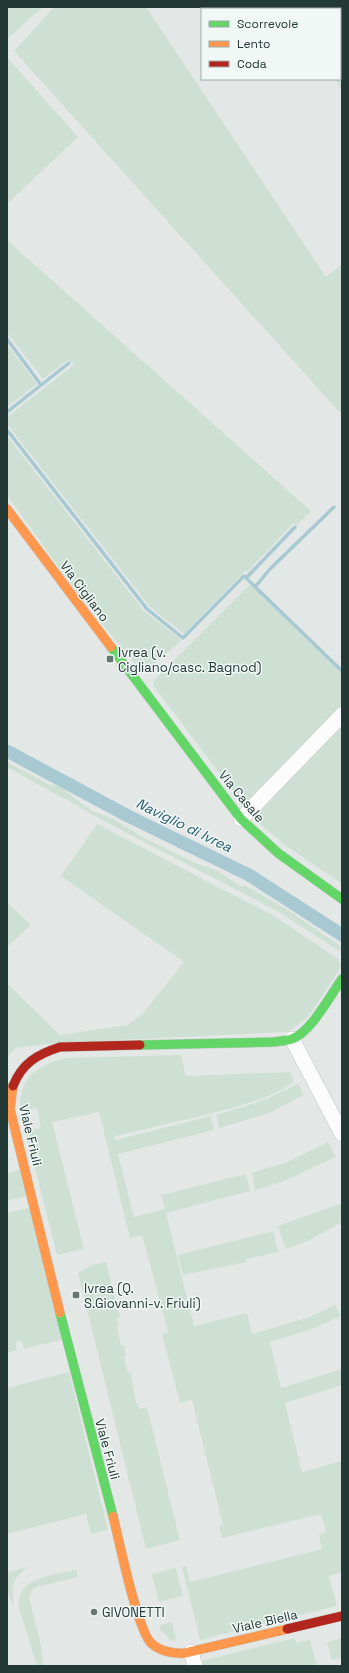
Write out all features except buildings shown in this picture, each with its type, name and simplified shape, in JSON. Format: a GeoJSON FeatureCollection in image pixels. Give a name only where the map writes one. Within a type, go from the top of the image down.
{"type":"FeatureCollection","features":[{"type":"Feature","properties":{"kind":"street","name":"Via Cigliano"},"geometry":{"type":"LineString","coordinates":[[7,509],[142,688]]}},
{"type":"Feature","properties":{"kind":"street","name":"Via Casale"},"geometry":{"type":"LineString","coordinates":[[142,688],[241,819],[278,852],[342,899]]}},
{"type":"Feature","properties":{"kind":"street"},"geometry":{"type":"LineString","coordinates":[[241,819],[342,715]]}},
{"type":"Feature","properties":{"kind":"street","name":"Viale Friuli"},"geometry":{"type":"LineString","coordinates":[[193,1657],[174,1654],[158,1648],[150,1642],[141,1624],[74,1368],[10,1109],[10,1092],[17,1075],[27,1061],[43,1051],[60,1047],[273,1042],[292,1039],[310,1025],[342,980]]}},
{"type":"Feature","properties":{"kind":"street"},"geometry":{"type":"LineString","coordinates":[[292,1039],[342,1134]]}},
{"type":"Feature","properties":{"kind":"street","name":"Viale Biella"},"geometry":{"type":"LineString","coordinates":[[193,1657],[342,1616]]}},
{"type":"Feature","properties":{"kind":"green space"},"geometry":{"type":"Polygon","coordinates":[[[7,7],[43,7],[7,39],[7,7]]]}},
{"type":"Feature","properties":{"kind":"green space"},"geometry":{"type":"Polygon","coordinates":[[[54,7],[146,7],[326,277],[342,264],[342,415],[14,51],[54,7]]]}},
{"type":"Feature","properties":{"kind":"green space"},"geometry":{"type":"Polygon","coordinates":[[[286,7],[342,7],[342,90],[336,80],[341,80],[341,8],[286,7]]]}},
{"type":"Feature","properties":{"kind":"green space"},"geometry":{"type":"Polygon","coordinates":[[[7,57],[78,137],[7,204],[7,57]]]}},
{"type":"Feature","properties":{"kind":"green space"},"geometry":{"type":"Polygon","coordinates":[[[7,240],[311,511],[297,525],[294,523],[184,634],[150,607],[7,424],[7,417],[74,365],[69,359],[43,379],[7,333],[7,240]]]}},
{"type":"Feature","properties":{"kind":"green space"},"geometry":{"type":"Polygon","coordinates":[[[7,345],[37,384],[7,407],[7,345]]]}},
{"type":"Feature","properties":{"kind":"green space"},"geometry":{"type":"Polygon","coordinates":[[[7,436],[144,611],[182,640],[143,674],[80,597],[7,495],[7,436]]]}},
{"type":"Feature","properties":{"kind":"green space"},"geometry":{"type":"Polygon","coordinates":[[[250,584],[342,673],[342,709],[244,806],[153,685],[154,681],[159,675],[250,584]]]}},
{"type":"Feature","properties":{"kind":"green space"},"geometry":{"type":"Polygon","coordinates":[[[342,722],[342,884],[285,845],[253,818],[342,722]]]}},
{"type":"Feature","properties":{"kind":"green space"},"geometry":{"type":"Polygon","coordinates":[[[7,762],[50,785],[59,786],[92,811],[112,818],[144,838],[195,863],[216,870],[240,886],[246,886],[291,912],[342,947],[342,949],[339,951],[279,912],[106,822],[7,767],[7,762]]]}},
{"type":"Feature","properties":{"kind":"green space"},"geometry":{"type":"Polygon","coordinates":[[[97,824],[274,916],[338,959],[341,964],[340,969],[308,1017],[288,1032],[55,1043],[16,1048],[7,1057],[7,983],[60,1035],[128,1025],[143,1013],[184,962],[61,876],[97,824]]]}},
{"type":"Feature","properties":{"kind":"green space"},"geometry":{"type":"Polygon","coordinates":[[[7,902],[31,925],[7,947],[7,902]]]}},
{"type":"Feature","properties":{"kind":"green space"},"geometry":{"type":"Polygon","coordinates":[[[181,1055],[186,1076],[290,1072],[294,1079],[285,1088],[266,1097],[212,1113],[114,1137],[115,1140],[211,1116],[214,1130],[118,1154],[134,1217],[165,1209],[161,1195],[246,1174],[250,1191],[166,1213],[194,1326],[247,1313],[252,1334],[307,1318],[335,1305],[341,1316],[312,1329],[270,1342],[281,1388],[342,1369],[342,1385],[285,1403],[302,1472],[342,1461],[342,1572],[329,1576],[337,1606],[200,1640],[182,1567],[186,1566],[190,1582],[322,1549],[319,1534],[326,1532],[321,1514],[222,1538],[219,1527],[223,1525],[192,1400],[180,1403],[162,1334],[168,1332],[142,1235],[130,1238],[99,1112],[52,1122],[84,1249],[57,1255],[26,1132],[41,1128],[37,1108],[20,1112],[20,1100],[26,1082],[38,1069],[55,1061],[66,1058],[181,1055]]]}},
{"type":"Feature","properties":{"kind":"green space"},"geometry":{"type":"Polygon","coordinates":[[[298,1084],[304,1095],[269,1113],[219,1128],[216,1115],[262,1101],[298,1084]]]}},
{"type":"Feature","properties":{"kind":"green space"},"geometry":{"type":"Polygon","coordinates":[[[328,1142],[336,1157],[282,1182],[255,1190],[252,1173],[287,1162],[328,1142]]]}},
{"type":"Feature","properties":{"kind":"green space"},"geometry":{"type":"Polygon","coordinates":[[[20,1170],[27,1196],[7,1201],[7,1173],[20,1170]]]}},
{"type":"Feature","properties":{"kind":"green space"},"geometry":{"type":"Polygon","coordinates":[[[342,1203],[342,1222],[308,1241],[286,1249],[278,1226],[342,1203]]]}},
{"type":"Feature","properties":{"kind":"green space"},"geometry":{"type":"Polygon","coordinates":[[[32,1207],[64,1339],[24,1349],[22,1341],[15,1342],[17,1350],[7,1353],[7,1213],[32,1207]]]}},
{"type":"Feature","properties":{"kind":"green space"},"geometry":{"type":"Polygon","coordinates":[[[273,1231],[278,1252],[246,1259],[247,1262],[183,1275],[178,1255],[273,1231]]]}},
{"type":"Feature","properties":{"kind":"green space"},"geometry":{"type":"Polygon","coordinates":[[[106,1262],[120,1317],[117,1318],[119,1325],[117,1326],[121,1346],[124,1345],[126,1356],[124,1357],[128,1373],[131,1373],[136,1403],[138,1403],[140,1409],[147,1407],[180,1540],[146,1549],[78,1273],[92,1265],[106,1262]]]}},
{"type":"Feature","properties":{"kind":"green space"},"geometry":{"type":"Polygon","coordinates":[[[69,1372],[108,1530],[91,1534],[86,1514],[7,1534],[7,1388],[69,1372]]]}},
{"type":"Feature","properties":{"kind":"green space"},"geometry":{"type":"Polygon","coordinates":[[[28,1567],[22,1572],[13,1585],[14,1609],[7,1588],[7,1572],[28,1567]]]}},
{"type":"Feature","properties":{"kind":"green space"},"geometry":{"type":"Polygon","coordinates":[[[176,1568],[183,1596],[159,1602],[152,1574],[176,1568]]]}},
{"type":"Feature","properties":{"kind":"green space"},"geometry":{"type":"Polygon","coordinates":[[[76,1570],[78,1577],[36,1587],[32,1590],[29,1598],[40,1641],[44,1666],[37,1666],[19,1608],[19,1598],[23,1590],[29,1584],[38,1579],[76,1570]]]}},
{"type":"Feature","properties":{"kind":"green space"},"geometry":{"type":"Polygon","coordinates":[[[172,1622],[176,1638],[174,1641],[170,1640],[159,1628],[160,1625],[172,1622]]]}},
{"type":"Feature","properties":{"kind":"green space"},"geometry":{"type":"Polygon","coordinates":[[[294,1638],[296,1643],[310,1640],[317,1666],[202,1666],[201,1661],[294,1638]]]}},
{"type":"Feature","properties":{"kind":"green space"},"geometry":{"type":"Polygon","coordinates":[[[342,1638],[342,1658],[332,1660],[327,1642],[342,1638]]]}},
{"type":"Feature","properties":{"kind":"waterway"},"geometry":{"type":"LineString","coordinates":[[7,339],[41,385]]}},
{"type":"Feature","properties":{"kind":"waterway"},"geometry":{"type":"LineString","coordinates":[[7,412],[69,363]]}},
{"type":"Feature","properties":{"kind":"waterway"},"geometry":{"type":"LineString","coordinates":[[7,430],[147,609],[183,638],[244,576],[342,671]]}},
{"type":"Feature","properties":{"kind":"waterway"},"geometry":{"type":"LineString","coordinates":[[255,587],[270,569],[334,507]]}},
{"type":"Feature","properties":{"kind":"waterway"},"geometry":{"type":"LineString","coordinates":[[246,578],[295,527]]}},
{"type":"Feature","properties":{"kind":"waterway","name":"Naviglio di Ivrea"},"geometry":{"type":"LineString","coordinates":[[7,751],[128,816],[249,875],[342,935]]}},
{"type":"Feature","properties":{"kind":"traffic: fast"},"geometry":{"type":"LineString","coordinates":[[111,647],[241,819],[278,853],[342,899]]}},
{"type":"Feature","properties":{"kind":"traffic: fast"},"geometry":{"type":"LineString","coordinates":[[140,1045],[273,1042],[292,1039],[299,1035],[313,1021],[342,979]]}},
{"type":"Feature","properties":{"kind":"traffic: fast"},"geometry":{"type":"LineString","coordinates":[[60,1313],[113,1516]]}},
{"type":"Feature","properties":{"kind":"traffic: slow"},"geometry":{"type":"LineString","coordinates":[[7,509],[111,647]]}},
{"type":"Feature","properties":{"kind":"traffic: slow"},"geometry":{"type":"LineString","coordinates":[[13,1086],[10,1109],[60,1313]]}},
{"type":"Feature","properties":{"kind":"traffic: slow"},"geometry":{"type":"LineString","coordinates":[[113,1516],[134,1603],[146,1635],[154,1646],[166,1651],[185,1653],[287,1629]]}},
{"type":"Feature","properties":{"kind":"traffic: jam"},"geometry":{"type":"LineString","coordinates":[[13,1086],[21,1071],[32,1060],[60,1047],[140,1045]]}},
{"type":"Feature","properties":{"kind":"traffic: jam"},"geometry":{"type":"LineString","coordinates":[[287,1629],[342,1616]]}},
{"type":"Feature","properties":{"kind":"place","name":"Ivrea (v. Cigliano/casc. Bagnod)"},"geometry":{"type":"Point","coordinates":[110,659]}},
{"type":"Feature","properties":{"kind":"place","name":"Ivrea (Q. S.Giovanni-v. Friuli)"},"geometry":{"type":"Point","coordinates":[76,1295]}},
{"type":"Feature","properties":{"kind":"place","name":"GIVONETTI"},"geometry":{"type":"Point","coordinates":[94,1612]}}]}
